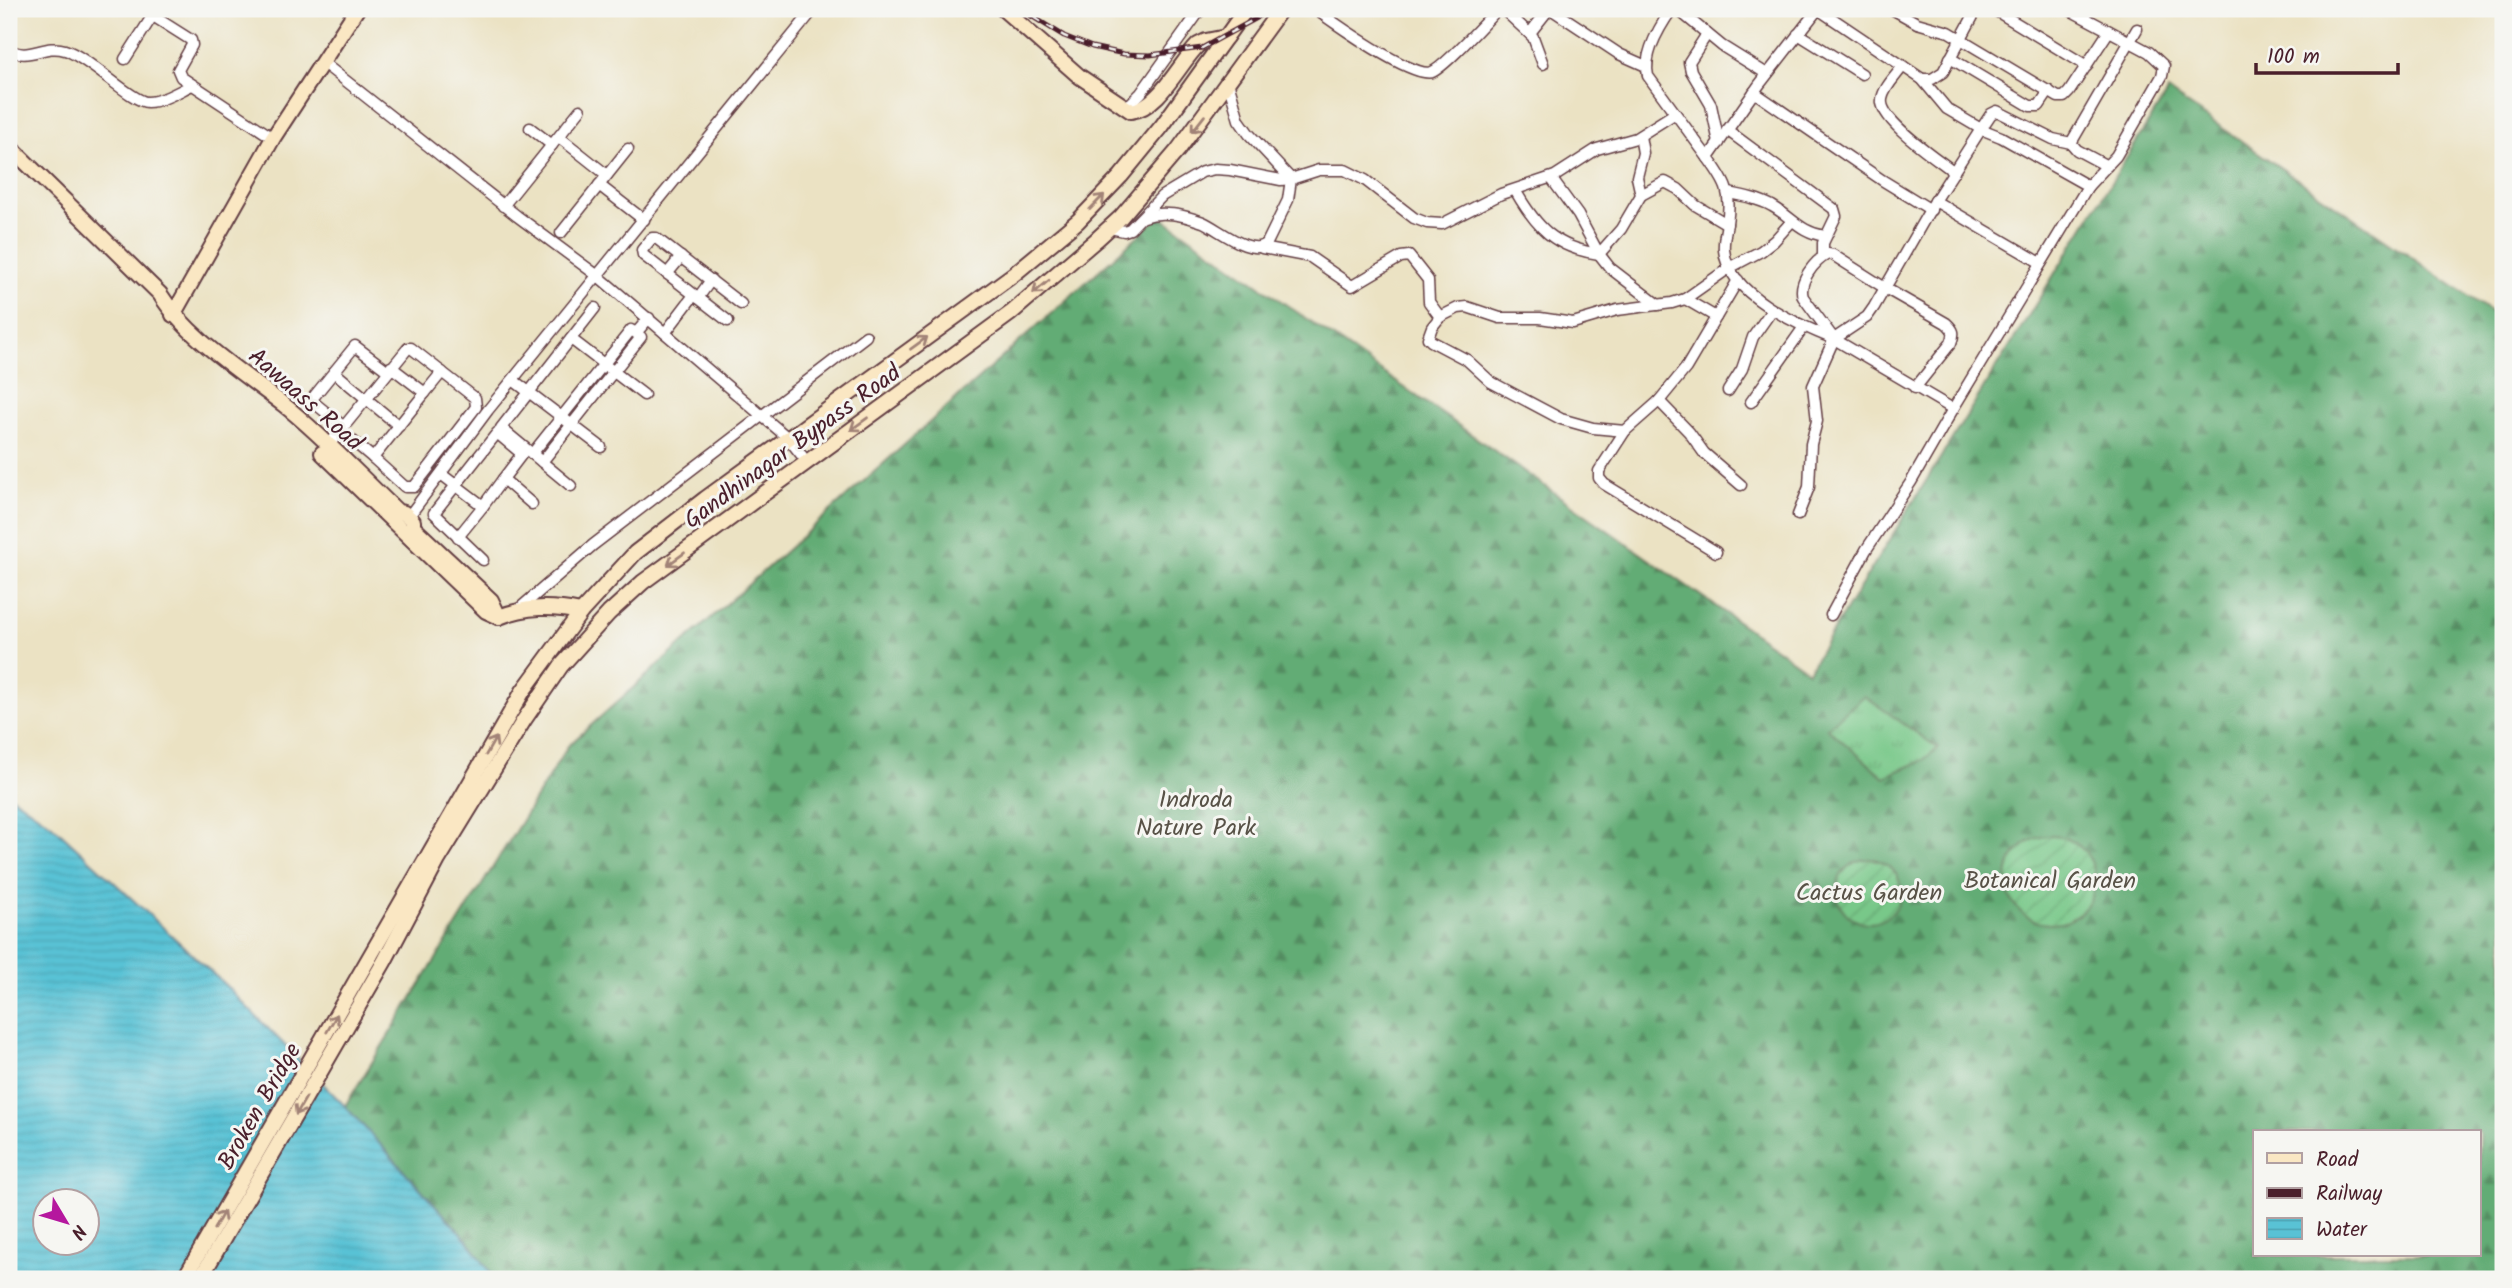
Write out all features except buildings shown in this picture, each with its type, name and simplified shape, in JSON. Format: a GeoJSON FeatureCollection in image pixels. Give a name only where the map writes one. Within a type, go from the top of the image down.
{"type":"FeatureCollection","features":[{"type":"Feature","properties":{"kind":"main road"},"geometry":{"type":"LineString","coordinates":[[173,314],[273,138],[357,9]]}},
{"type":"Feature","properties":{"kind":"main road"},"geometry":{"type":"LineString","coordinates":[[1003,9],[1079,76],[1131,111],[1145,107],[1198,45],[1226,37]]}},
{"type":"Feature","properties":{"kind":"main road","name":"Gandhinagar Bypass Road"},"geometry":{"type":"LineString","coordinates":[[378,958],[523,691],[581,612],[635,553],[1014,274],[1079,221],[1128,168],[1246,9]]}},
{"type":"Feature","properties":{"kind":"main road","name":"Gandhinagar Bypass Road"},"geometry":{"type":"LineString","coordinates":[[378,958],[491,772],[561,666],[609,613],[643,582],[1011,313],[1110,228],[1178,150],[1281,9]]}},
{"type":"Feature","properties":{"kind":"main road","name":"Aawaass Road"},"geometry":{"type":"LineString","coordinates":[[9,146],[160,293],[173,314],[284,406],[404,522]]}},
{"type":"Feature","properties":{"kind":"main road"},"geometry":{"type":"LineString","coordinates":[[258,387],[305,437],[404,522],[479,605],[499,617],[519,609],[561,608],[581,612]]}},
{"type":"Feature","properties":{"kind":"main road","name":"Broken Bridge"},"geometry":{"type":"LineString","coordinates":[[184,1279],[378,958]]}},
{"type":"Feature","properties":{"kind":"main road","name":"Broken Bridge"},"geometry":{"type":"LineString","coordinates":[[200,1279],[378,958]]}},
{"type":"Feature","properties":{"kind":"street"},"geometry":{"type":"LineString","coordinates":[[142,9],[191,40],[192,45],[178,71],[181,77],[273,138]]}},
{"type":"Feature","properties":{"kind":"street"},"geometry":{"type":"LineString","coordinates":[[404,522],[513,380],[814,9]]}},
{"type":"Feature","properties":{"kind":"street"},"geometry":{"type":"LineString","coordinates":[[1122,107],[1131,103],[1141,93],[1201,9]]}},
{"type":"Feature","properties":{"kind":"street"},"geometry":{"type":"LineString","coordinates":[[1315,9],[1369,45],[1414,71],[1424,73],[1439,68],[1501,9],[1530,33],[1543,64]]}},
{"type":"Feature","properties":{"kind":"street"},"geometry":{"type":"LineString","coordinates":[[1530,33],[1550,9],[1619,54],[1646,66]]}},
{"type":"Feature","properties":{"kind":"street"},"geometry":{"type":"LineString","coordinates":[[1672,9],[1657,35],[1646,66],[1648,76],[1725,182],[1729,193],[1724,251],[1738,280],[1772,310],[1835,339],[1953,409]]}},
{"type":"Feature","properties":{"kind":"street"},"geometry":{"type":"LineString","coordinates":[[1677,9],[1707,34],[1767,74]]}},
{"type":"Feature","properties":{"kind":"street"},"geometry":{"type":"LineString","coordinates":[[1709,158],[1767,74],[1818,9],[1922,79],[1947,109],[2088,186]]}},
{"type":"Feature","properties":{"kind":"street"},"geometry":{"type":"LineString","coordinates":[[1892,9],[1917,23],[1939,28],[1960,38],[2058,97],[2064,97],[2109,31]]}},
{"type":"Feature","properties":{"kind":"street"},"geometry":{"type":"LineString","coordinates":[[1922,79],[1937,77],[1943,72],[1977,9]]}},
{"type":"Feature","properties":{"kind":"street"},"geometry":{"type":"LineString","coordinates":[[1993,9],[2087,66]]}},
{"type":"Feature","properties":{"kind":"street"},"geometry":{"type":"LineString","coordinates":[[1831,615],[1866,550],[1911,482],[2041,262],[2088,186],[2126,142],[2162,76],[2164,66],[2149,52],[2068,9]]}},
{"type":"Feature","properties":{"kind":"street"},"geometry":{"type":"LineString","coordinates":[[125,59],[153,15]]}},
{"type":"Feature","properties":{"kind":"street"},"geometry":{"type":"LineString","coordinates":[[2071,143],[2137,29]]}},
{"type":"Feature","properties":{"kind":"street"},"geometry":{"type":"LineString","coordinates":[[1707,34],[1689,62],[1691,71],[1711,105],[1719,143]]}},
{"type":"Feature","properties":{"kind":"street"},"geometry":{"type":"LineString","coordinates":[[1798,34],[1862,74]]}},
{"type":"Feature","properties":{"kind":"street"},"geometry":{"type":"LineString","coordinates":[[9,49],[15,53],[29,55],[50,48],[64,49],[106,74],[139,100],[148,102],[192,85]]}},
{"type":"Feature","properties":{"kind":"street"},"geometry":{"type":"LineString","coordinates":[[1950,58],[2030,106],[2039,106],[2049,91]]}},
{"type":"Feature","properties":{"kind":"street"},"geometry":{"type":"LineString","coordinates":[[322,62],[649,318],[788,438],[807,462]]}},
{"type":"Feature","properties":{"kind":"street"},"geometry":{"type":"LineString","coordinates":[[1903,66],[1886,89],[1882,108],[1898,127],[1954,172]]}},
{"type":"Feature","properties":{"kind":"street"},"geometry":{"type":"LineString","coordinates":[[1228,82],[1239,120],[1291,179]]}},
{"type":"Feature","properties":{"kind":"street"},"geometry":{"type":"LineString","coordinates":[[1754,92],[1882,180],[2041,262]]}},
{"type":"Feature","properties":{"kind":"street"},"geometry":{"type":"LineString","coordinates":[[503,206],[580,110]]}},
{"type":"Feature","properties":{"kind":"street"},"geometry":{"type":"LineString","coordinates":[[1798,515],[1809,487],[1811,444],[1816,421],[1813,386],[1835,339],[1867,317],[1990,114],[1997,111],[2053,139],[2071,143],[2077,150],[2108,166]]}},
{"type":"Feature","properties":{"kind":"street"},"geometry":{"type":"LineString","coordinates":[[1110,228],[1124,231],[1130,229],[1163,196],[1202,172],[1215,169],[1266,179],[1291,179],[1319,170],[1345,170],[1356,173],[1414,218],[1427,223],[1442,224],[1501,194],[1551,178],[1597,149],[1640,136],[1674,114]]}},
{"type":"Feature","properties":{"kind":"street"},"geometry":{"type":"LineString","coordinates":[[530,128],[607,175]]}},
{"type":"Feature","properties":{"kind":"street"},"geometry":{"type":"LineString","coordinates":[[1727,130],[1834,209],[1836,216],[1825,236],[1823,256]]}},
{"type":"Feature","properties":{"kind":"street"},"geometry":{"type":"LineString","coordinates":[[1640,136],[1643,153],[1637,177],[1641,195]]}},
{"type":"Feature","properties":{"kind":"street"},"geometry":{"type":"LineString","coordinates":[[561,233],[628,149]]}},
{"type":"Feature","properties":{"kind":"street"},"geometry":{"type":"LineString","coordinates":[[1551,178],[1578,215],[1599,254],[1610,268],[1658,305]]}},
{"type":"Feature","properties":{"kind":"street"},"geometry":{"type":"LineString","coordinates":[[1262,248],[1280,220],[1291,179]]}},
{"type":"Feature","properties":{"kind":"street"},"geometry":{"type":"LineString","coordinates":[[1599,254],[1625,222],[1641,195],[1665,182],[1678,189],[1695,205],[1727,224]]}},
{"type":"Feature","properties":{"kind":"street"},"geometry":{"type":"LineString","coordinates":[[599,186],[644,220]]}},
{"type":"Feature","properties":{"kind":"street"},"geometry":{"type":"LineString","coordinates":[[1515,190],[1535,221],[1551,237],[1577,251],[1599,254]]}},
{"type":"Feature","properties":{"kind":"street"},"geometry":{"type":"LineString","coordinates":[[1729,193],[1771,205],[1810,234],[1825,236]]}},
{"type":"Feature","properties":{"kind":"street"},"geometry":{"type":"LineString","coordinates":[[1142,217],[1164,212],[1203,222],[1256,249],[1310,257],[1352,286],[1401,257],[1409,256],[1417,263],[1427,280],[1429,302],[1440,317]]}},
{"type":"Feature","properties":{"kind":"street"},"geometry":{"type":"LineString","coordinates":[[1625,431],[1568,422],[1491,382],[1467,360],[1431,341],[1429,334],[1440,317],[1458,307],[1467,307],[1491,317],[1540,318],[1573,323],[1617,310],[1685,299],[1730,268],[1761,251],[1792,221]]}},
{"type":"Feature","properties":{"kind":"street"},"geometry":{"type":"LineString","coordinates":[[633,234],[646,244]]}},
{"type":"Feature","properties":{"kind":"street"},"geometry":{"type":"LineString","coordinates":[[728,321],[643,255],[642,250],[646,244],[656,238],[741,304]]}},
{"type":"Feature","properties":{"kind":"street"},"geometry":{"type":"LineString","coordinates":[[1835,339],[1803,297],[1800,289],[1823,256],[1828,254],[1953,329],[1951,343],[1915,388]]}},
{"type":"Feature","properties":{"kind":"street"},"geometry":{"type":"LineString","coordinates":[[667,274],[681,257]]}},
{"type":"Feature","properties":{"kind":"street"},"geometry":{"type":"LineString","coordinates":[[1716,552],[1604,484],[1599,478],[1599,471],[1625,431],[1660,401],[1686,368],[1738,280]]}},
{"type":"Feature","properties":{"kind":"street"},"geometry":{"type":"LineString","coordinates":[[665,333],[711,281]]}},
{"type":"Feature","properties":{"kind":"street"},"geometry":{"type":"LineString","coordinates":[[1685,299],[1716,317]]}},
{"type":"Feature","properties":{"kind":"street"},"geometry":{"type":"LineString","coordinates":[[571,486],[501,428],[595,309]]}},
{"type":"Feature","properties":{"kind":"street"},"geometry":{"type":"LineString","coordinates":[[1728,391],[1742,369],[1753,337],[1772,310]]}},
{"type":"Feature","properties":{"kind":"street"},"geometry":{"type":"LineString","coordinates":[[617,359],[649,318]]}},
{"type":"Feature","properties":{"kind":"street"},"geometry":{"type":"LineString","coordinates":[[1751,402],[1804,327]]}},
{"type":"Feature","properties":{"kind":"street"},"geometry":{"type":"LineString","coordinates":[[532,454],[631,330],[636,333],[641,337],[542,462]]}},
{"type":"Feature","properties":{"kind":"street"},"geometry":{"type":"LineString","coordinates":[[519,609],[593,545],[866,336]]}},
{"type":"Feature","properties":{"kind":"street"},"geometry":{"type":"LineString","coordinates":[[571,339],[644,395]]}},
{"type":"Feature","properties":{"kind":"street"},"geometry":{"type":"LineString","coordinates":[[328,446],[342,429],[390,369],[410,348],[475,398],[477,404],[414,487],[405,487],[342,429],[312,400],[356,346],[390,369],[425,393]]}},
{"type":"Feature","properties":{"kind":"street"},"geometry":{"type":"LineString","coordinates":[[334,372],[399,426]]}},
{"type":"Feature","properties":{"kind":"street"},"geometry":{"type":"LineString","coordinates":[[373,458],[442,372]]}},
{"type":"Feature","properties":{"kind":"street"},"geometry":{"type":"LineString","coordinates":[[513,380],[601,447]]}},
{"type":"Feature","properties":{"kind":"street"},"geometry":{"type":"LineString","coordinates":[[1660,401],[1689,432],[1704,453],[1741,485]]}},
{"type":"Feature","properties":{"kind":"street"},"geometry":{"type":"LineString","coordinates":[[458,537],[522,454],[497,433],[433,513],[458,537],[483,560]]}},
{"type":"Feature","properties":{"kind":"street"},"geometry":{"type":"LineString","coordinates":[[441,474],[483,506]]}},
{"type":"Feature","properties":{"kind":"street"},"geometry":{"type":"LineString","coordinates":[[503,479],[532,504]]}},
{"type":"Feature","properties":{"kind":"green space","name":"Indroda Nature Park"},"geometry":{"type":"Polygon","coordinates":[[[2168,91],[2503,320],[2503,1279],[495,1279],[469,1242],[345,1106],[568,746],[1160,216],[1808,671],[2168,91]]]}},
{"type":"Feature","properties":{"kind":"green space"},"geometry":{"type":"Polygon","coordinates":[[[1864,696],[1938,748],[1922,761],[1884,777],[1827,728],[1864,696]]]}},
{"type":"Feature","properties":{"kind":"green space","name":"Botanical Garden"},"geometry":{"type":"Polygon","coordinates":[[[2042,836],[2060,836],[2076,843],[2088,855],[2095,871],[2095,889],[2088,905],[2076,917],[2060,924],[2042,924],[2026,917],[2014,905],[2007,889],[2007,871],[2014,855],[2026,843],[2042,836]]]}},
{"type":"Feature","properties":{"kind":"green space","name":"Cactus Garden"},"geometry":{"type":"Polygon","coordinates":[[[1869,859],[1892,868],[1901,891],[1892,914],[1869,923],[1846,914],[1837,891],[1846,868],[1869,859]]]}},
{"type":"Feature","properties":{"kind":"water"},"geometry":{"type":"Polygon","coordinates":[[[9,795],[51,824],[223,983],[345,1106],[469,1242],[495,1279],[9,1279],[9,795]]]}},
{"type":"Feature","properties":{"kind":"railway"},"geometry":{"type":"LineString","coordinates":[[1020,9],[1064,36],[1092,47],[1124,54],[1150,55],[1202,48],[1257,18],[1266,9]]}}]}
